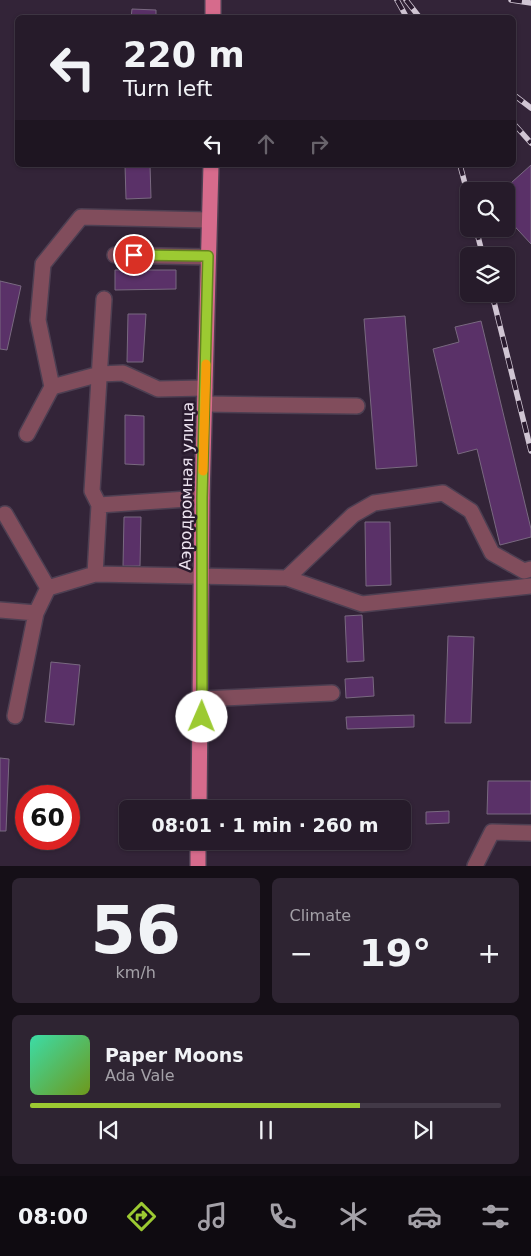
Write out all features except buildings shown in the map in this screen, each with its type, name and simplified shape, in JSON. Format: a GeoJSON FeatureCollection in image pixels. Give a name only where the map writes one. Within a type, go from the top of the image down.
{"type":"FeatureCollection","features":[{"type":"Feature","properties":{"kind":"main road"},"geometry":{"type":"LineString","coordinates":[[213,0],[213,15]]}},
{"type":"Feature","properties":{"kind":"main road","name":"Аэродромная улица"},"geometry":{"type":"LineString","coordinates":[[199,800],[202,699],[202,498],[211,167]]}},
{"type":"Feature","properties":{"kind":"main road"},"geometry":{"type":"LineString","coordinates":[[198,850],[198,866]]}},
{"type":"Feature","properties":{"kind":"lane"},"geometry":{"type":"LineString","coordinates":[[27,434],[52,387],[38,320],[43,264],[81,217],[208,220]]}},
{"type":"Feature","properties":{"kind":"lane"},"geometry":{"type":"LineString","coordinates":[[115,255],[208,256]]}},
{"type":"Feature","properties":{"kind":"lane"},"geometry":{"type":"LineString","coordinates":[[95,574],[99,505],[92,491],[104,299]]}},
{"type":"Feature","properties":{"kind":"lane"},"geometry":{"type":"LineString","coordinates":[[52,387],[100,374],[123,373],[158,389],[205,388]]}},
{"type":"Feature","properties":{"kind":"lane"},"geometry":{"type":"LineString","coordinates":[[205,404],[358,406]]}},
{"type":"Feature","properties":{"kind":"lane"},"geometry":{"type":"LineString","coordinates":[[287,578],[353,515],[374,502],[444,493],[471,511],[492,553],[524,571],[531,569]]}},
{"type":"Feature","properties":{"kind":"lane"},"geometry":{"type":"LineString","coordinates":[[99,505],[202,498]]}},
{"type":"Feature","properties":{"kind":"lane"},"geometry":{"type":"LineString","coordinates":[[6,514],[48,588]]}},
{"type":"Feature","properties":{"kind":"lane"},"geometry":{"type":"LineString","coordinates":[[15,716],[36,612],[48,588],[95,574],[287,578],[362,604],[531,586]]}},
{"type":"Feature","properties":{"kind":"lane"},"geometry":{"type":"LineString","coordinates":[[0,610],[36,612]]}},
{"type":"Feature","properties":{"kind":"lane"},"geometry":{"type":"LineString","coordinates":[[202,699],[332,693]]}},
{"type":"Feature","properties":{"kind":"lane"},"geometry":{"type":"LineString","coordinates":[[475,866],[492,832],[531,833]]}},
{"type":"Feature","properties":{"kind":"railway"},"geometry":{"type":"LineString","coordinates":[[397,0],[405,15]]}},
{"type":"Feature","properties":{"kind":"railway"},"geometry":{"type":"LineString","coordinates":[[406,0],[418,15]]}},
{"type":"Feature","properties":{"kind":"railway"},"geometry":{"type":"LineString","coordinates":[[511,0],[531,3]]}},
{"type":"Feature","properties":{"kind":"railway"},"geometry":{"type":"LineString","coordinates":[[516,97],[531,108]]}},
{"type":"Feature","properties":{"kind":"railway"},"geometry":{"type":"LineString","coordinates":[[516,126],[531,143]]}},
{"type":"Feature","properties":{"kind":"railway"},"geometry":{"type":"LineString","coordinates":[[461,167],[464,182]]}},
{"type":"Feature","properties":{"kind":"railway"},"geometry":{"type":"LineString","coordinates":[[478,237],[481,247]]}},
{"type":"Feature","properties":{"kind":"railway"},"geometry":{"type":"LineString","coordinates":[[494,302],[531,451]]}},
{"type":"Feature","properties":{"kind":"slow traffic"},"geometry":{"type":"LineString","coordinates":[[203,471],[206,364]]}},
{"type":"Feature","properties":{"kind":"route"},"geometry":{"type":"LineString","coordinates":[[134,255],[208,256],[202,498],[202,717]]}}]}
